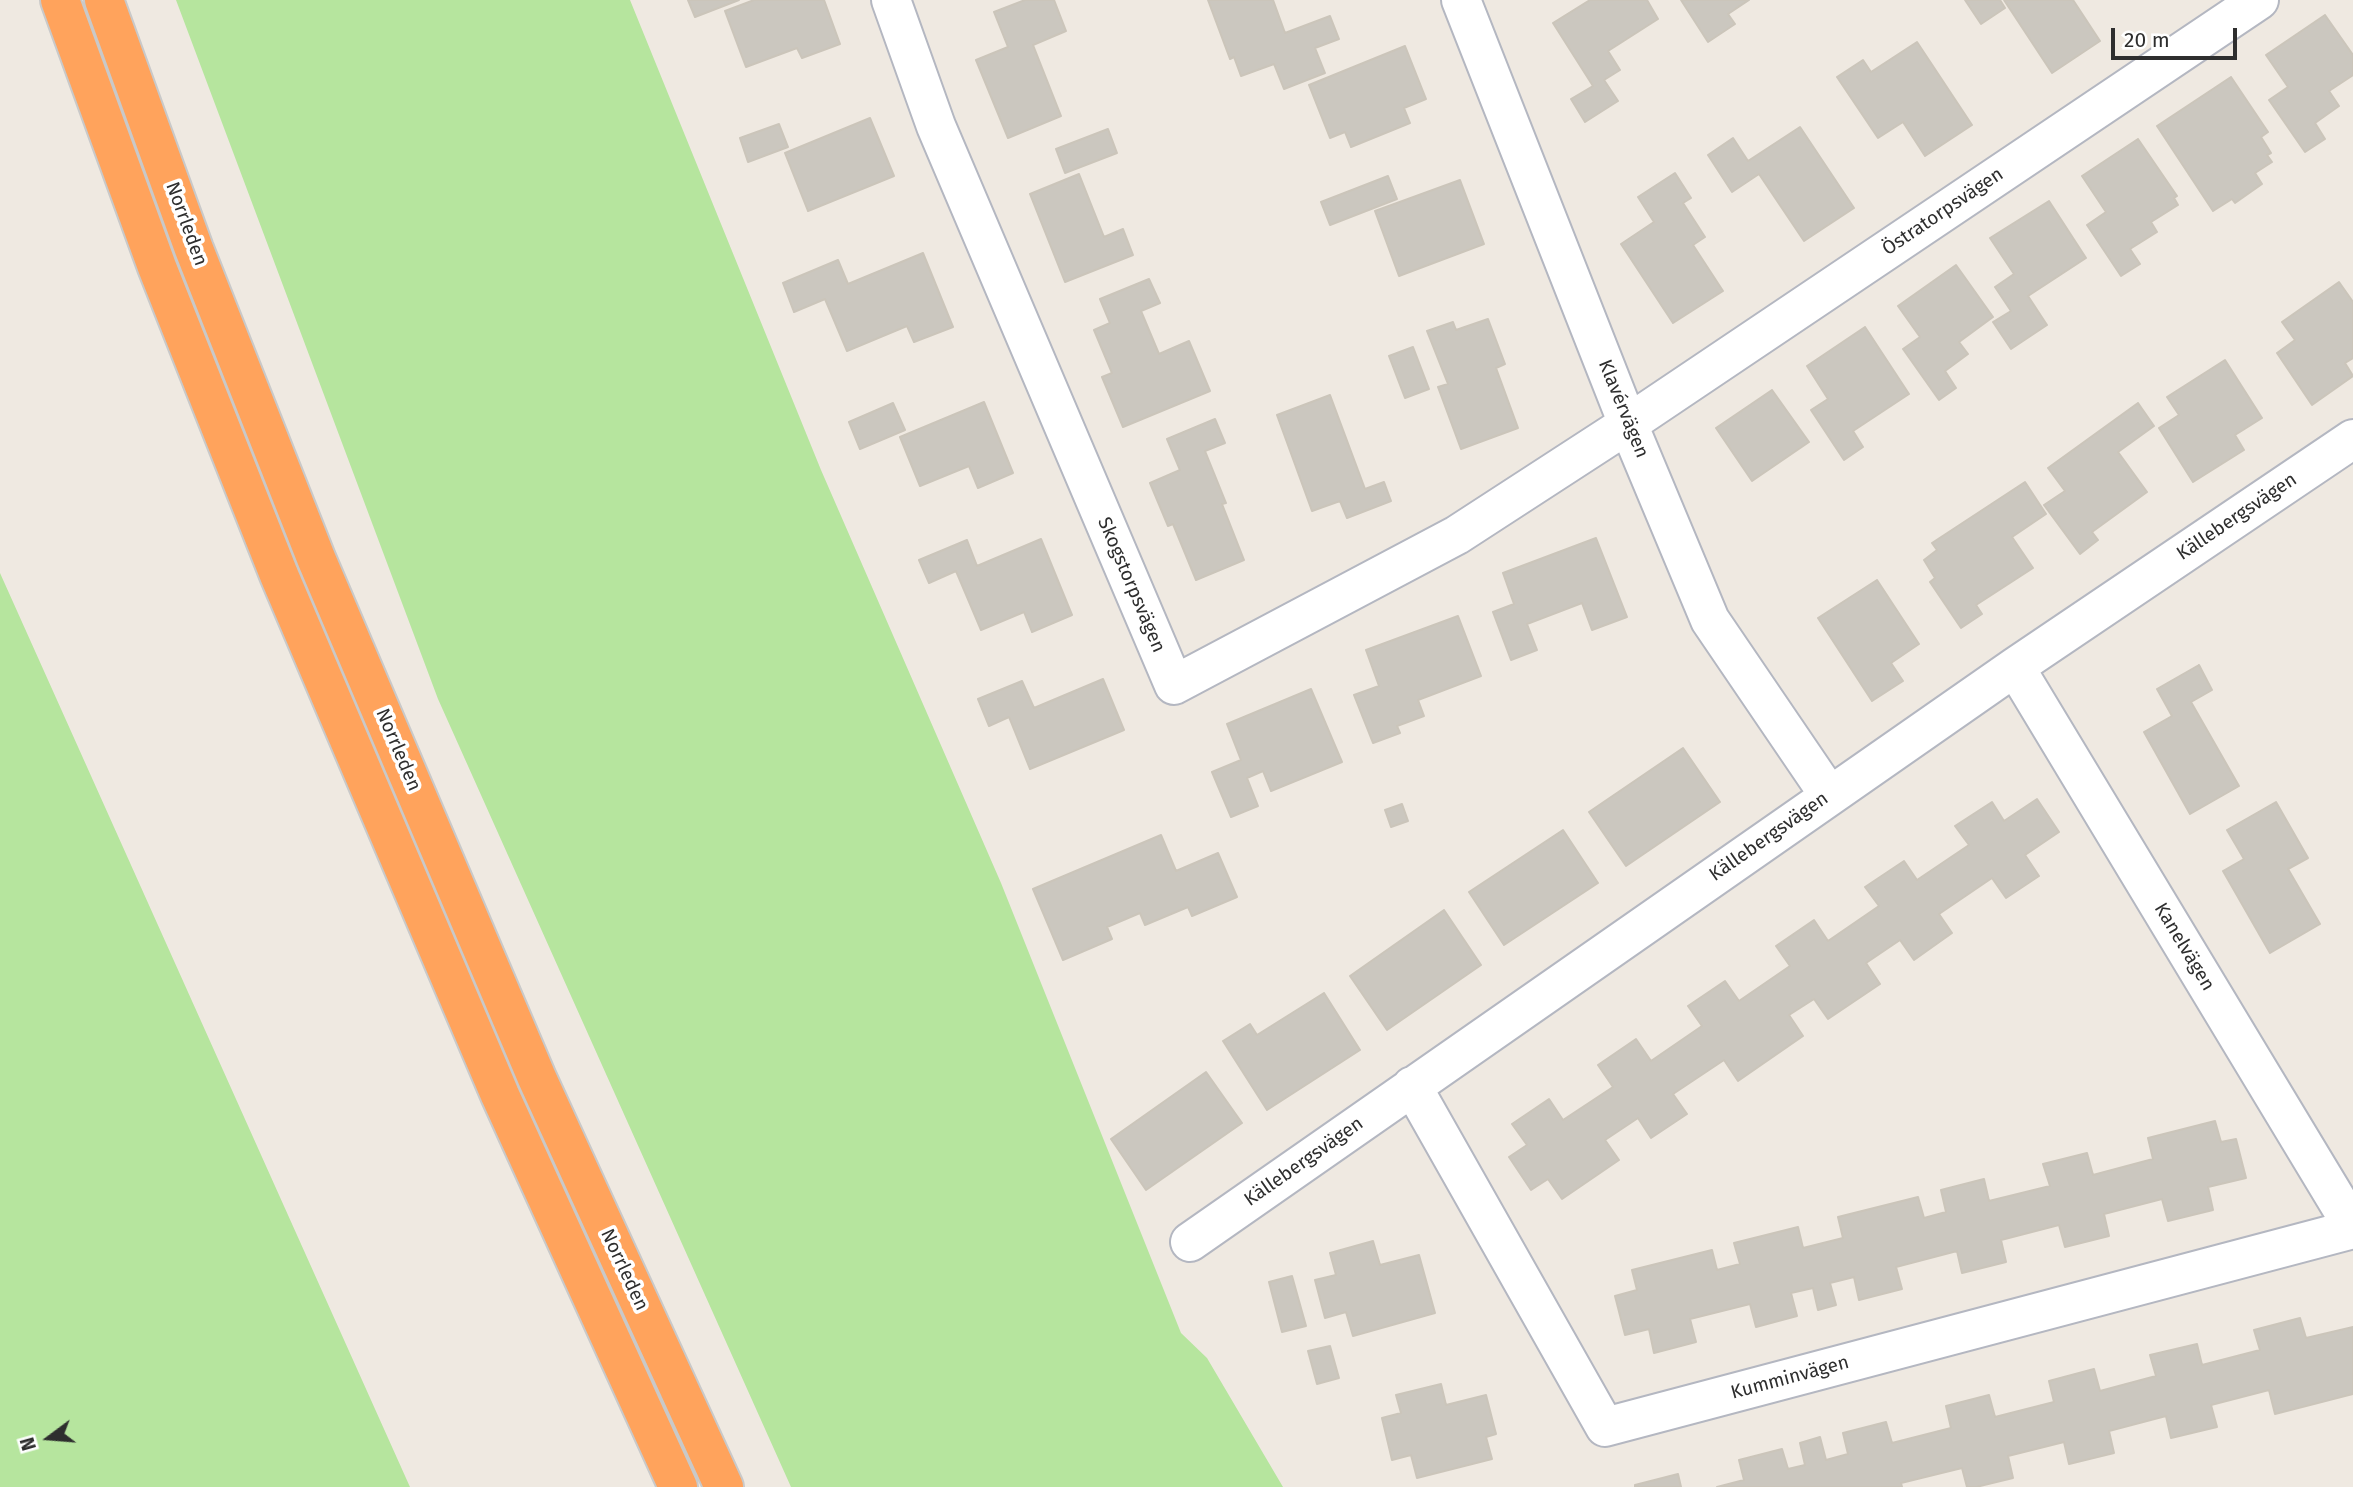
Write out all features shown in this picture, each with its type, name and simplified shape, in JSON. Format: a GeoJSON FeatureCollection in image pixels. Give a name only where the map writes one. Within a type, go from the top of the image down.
{"type":"FeatureCollection","features":[{"type":"Feature","properties":{"kind":"highway"},"geometry":{"type":"LineString","coordinates":[[60,0],[157,267],[279,575],[500,1095],[678,1487]]}},
{"type":"Feature","properties":{"kind":"highway","name":"Norrleden"},"geometry":{"type":"LineString","coordinates":[[104,0],[194,249],[316,558],[537,1079],[724,1487]]}},
{"type":"Feature","properties":{"kind":"street","name":"Skogstorpsvägen"},"geometry":{"type":"LineString","coordinates":[[891,0],[936,126],[1174,685],[1457,535],[1628,424]]}},
{"type":"Feature","properties":{"kind":"street","name":"Östratorpsvägen"},"geometry":{"type":"LineString","coordinates":[[1628,424],[2259,0]]}},
{"type":"Feature","properties":{"kind":"street","name":"Klavérvägen"},"geometry":{"type":"LineString","coordinates":[[1475,6],[1628,424],[1710,620],[1829,795]]}},
{"type":"Feature","properties":{"kind":"street","name":"Källebergsvägen"},"geometry":{"type":"LineString","coordinates":[[1190,1242],[1829,795],[2353,439]]}},
{"type":"Feature","properties":{"kind":"street","name":"Kanelvägen"},"geometry":{"type":"LineString","coordinates":[[2015,667],[2353,1228]]}},
{"type":"Feature","properties":{"kind":"street","name":"Kumminvägen"},"geometry":{"type":"LineString","coordinates":[[1412,1086],[1605,1427],[2353,1228]]}},
{"type":"Feature","properties":{"kind":"green space"},"geometry":{"type":"Polygon","coordinates":[[[176,0],[630,0],[821,470],[1001,883],[1181,1333],[1207,1358],[1283,1487],[791,1487],[438,699],[176,0]]]}},
{"type":"Feature","properties":{"kind":"green space"},"geometry":{"type":"Polygon","coordinates":[[[0,573],[410,1487],[0,1487],[0,573]]]}},
{"type":"Feature","properties":{"kind":"building"},"geometry":{"type":"Polygon","coordinates":[[[688,0],[739,0],[695,17],[688,0]]]}},
{"type":"Feature","properties":{"kind":"building"},"geometry":{"type":"Polygon","coordinates":[[[754,0],[824,0],[840,44],[802,58],[797,48],[746,67],[725,11],[754,0]]]}},
{"type":"Feature","properties":{"kind":"building"},"geometry":{"type":"Polygon","coordinates":[[[1025,0],[1054,0],[1066,31],[1033,45],[1061,116],[1008,138],[976,60],[1008,47],[994,12],[1025,0]]]}},
{"type":"Feature","properties":{"kind":"building"},"geometry":{"type":"Polygon","coordinates":[[[1208,0],[1273,0],[1285,33],[1330,16],[1339,39],[1315,48],[1325,73],[1284,89],[1274,64],[1241,76],[1234,57],[1230,59],[1208,0]]]}},
{"type":"Feature","properties":{"kind":"building"},"geometry":{"type":"Polygon","coordinates":[[[1590,0],[1647,0],[1658,19],[1608,51],[1620,70],[1604,80],[1618,101],[1585,122],[1571,99],[1593,86],[1553,23],[1590,0]]]}},
{"type":"Feature","properties":{"kind":"building"},"geometry":{"type":"Polygon","coordinates":[[[1681,0],[1749,0],[1728,14],[1735,24],[1708,42],[1681,0]]]}},
{"type":"Feature","properties":{"kind":"building"},"geometry":{"type":"Polygon","coordinates":[[[1965,0],[2000,0],[2005,8],[1981,24],[1965,0]]]}},
{"type":"Feature","properties":{"kind":"building"},"geometry":{"type":"Polygon","coordinates":[[[2004,0],[2073,0],[2100,41],[2052,73],[2004,0]]]}},
{"type":"Feature","properties":{"kind":"building"},"geometry":{"type":"Polygon","coordinates":[[[2325,15],[2353,55],[2353,75],[2329,91],[2339,106],[2315,123],[2325,139],[2305,152],[2269,100],[2288,87],[2266,55],[2325,15]]]}},
{"type":"Feature","properties":{"kind":"building"},"geometry":{"type":"Polygon","coordinates":[[[1917,42],[1972,125],[1925,156],[1903,122],[1878,138],[1837,77],[1863,60],[1871,72],[1917,42]]]}},
{"type":"Feature","properties":{"kind":"building"},"geometry":{"type":"Polygon","coordinates":[[[1405,46],[1426,99],[1404,108],[1410,123],[1351,147],[1345,132],[1330,138],[1309,85],[1405,46]]]}},
{"type":"Feature","properties":{"kind":"building"},"geometry":{"type":"Polygon","coordinates":[[[2231,77],[2268,132],[2261,137],[2271,153],[2267,155],[2272,162],[2255,173],[2262,184],[2235,203],[2232,199],[2213,211],[2157,126],[2231,77]]]}},
{"type":"Feature","properties":{"kind":"building"},"geometry":{"type":"Polygon","coordinates":[[[870,118],[894,176],[808,211],[785,153],[870,118]]]}},
{"type":"Feature","properties":{"kind":"building"},"geometry":{"type":"Polygon","coordinates":[[[779,124],[788,147],[748,162],[740,138],[779,124]]]}},
{"type":"Feature","properties":{"kind":"building"},"geometry":{"type":"Polygon","coordinates":[[[1800,127],[1854,208],[1804,241],[1759,174],[1732,192],[1708,155],[1733,138],[1748,161],[1800,127]]]}},
{"type":"Feature","properties":{"kind":"building"},"geometry":{"type":"Polygon","coordinates":[[[1108,129],[1117,153],[1065,173],[1056,149],[1108,129]]]}},
{"type":"Feature","properties":{"kind":"building"},"geometry":{"type":"Polygon","coordinates":[[[2138,139],[2177,196],[2174,198],[2178,205],[2151,222],[2157,232],[2130,249],[2140,264],[2121,276],[2087,225],[2106,212],[2082,176],[2138,139]]]}},
{"type":"Feature","properties":{"kind":"building"},"geometry":{"type":"Polygon","coordinates":[[[1675,173],[1691,198],[1683,203],[1705,237],[1693,245],[1723,291],[1673,323],[1621,244],[1654,222],[1638,197],[1675,173]]]}},
{"type":"Feature","properties":{"kind":"building"},"geometry":{"type":"Polygon","coordinates":[[[1079,174],[1104,237],[1123,229],[1133,255],[1065,282],[1030,194],[1079,174]]]}},
{"type":"Feature","properties":{"kind":"building"},"geometry":{"type":"Polygon","coordinates":[[[1388,176],[1397,199],[1330,225],[1321,202],[1388,176]]]}},
{"type":"Feature","properties":{"kind":"building"},"geometry":{"type":"Polygon","coordinates":[[[1460,180],[1484,244],[1399,276],[1375,211],[1460,180]]]}},
{"type":"Feature","properties":{"kind":"building"},"geometry":{"type":"Polygon","coordinates":[[[2049,201],[2086,258],[2028,296],[2047,325],[2011,349],[1993,322],[2011,311],[1995,287],[2014,274],[1990,238],[2049,201]]]}},
{"type":"Feature","properties":{"kind":"building"},"geometry":{"type":"Polygon","coordinates":[[[923,253],[953,327],[914,342],[907,326],[847,351],[825,299],[794,312],[783,283],[838,260],[848,284],[923,253]]]}},
{"type":"Feature","properties":{"kind":"building"},"geometry":{"type":"Polygon","coordinates":[[[1956,265],[1993,317],[1959,342],[1968,354],[1945,371],[1956,388],[1939,400],[1903,349],[1920,337],[1898,306],[1956,265]]]}},
{"type":"Feature","properties":{"kind":"building"},"geometry":{"type":"Polygon","coordinates":[[[1149,279],[1160,303],[1141,311],[1159,354],[1189,341],[1210,391],[1123,427],[1102,377],[1112,373],[1094,330],[1110,323],[1100,299],[1149,279]]]}},
{"type":"Feature","properties":{"kind":"building"},"geometry":{"type":"Polygon","coordinates":[[[2339,282],[2353,302],[2353,358],[2345,363],[2353,376],[2312,405],[2277,353],[2295,340],[2282,322],[2339,282]]]}},
{"type":"Feature","properties":{"kind":"building"},"geometry":{"type":"Polygon","coordinates":[[[1488,319],[1505,364],[1496,368],[1518,428],[1461,449],[1438,387],[1448,384],[1427,331],[1453,322],[1456,330],[1488,319]]]}},
{"type":"Feature","properties":{"kind":"building"},"geometry":{"type":"Polygon","coordinates":[[[1865,327],[1909,394],[1853,431],[1863,447],[1844,460],[1811,410],[1828,399],[1807,366],[1865,327]]]}},
{"type":"Feature","properties":{"kind":"building"},"geometry":{"type":"Polygon","coordinates":[[[1413,347],[1429,389],[1405,398],[1389,356],[1413,347]]]}},
{"type":"Feature","properties":{"kind":"building"},"geometry":{"type":"Polygon","coordinates":[[[2225,360],[2262,418],[2235,435],[2244,450],[2193,482],[2159,428],[2179,415],[2167,397],[2225,360]]]}},
{"type":"Feature","properties":{"kind":"building"},"geometry":{"type":"Polygon","coordinates":[[[1772,390],[1809,442],[1752,481],[1716,428],[1772,390]]]}},
{"type":"Feature","properties":{"kind":"building"},"geometry":{"type":"Polygon","coordinates":[[[1330,395],[1365,489],[1384,482],[1391,501],[1347,518],[1340,501],[1312,511],[1277,415],[1330,395]]]}},
{"type":"Feature","properties":{"kind":"building"},"geometry":{"type":"Polygon","coordinates":[[[984,402],[1013,473],[978,488],[969,466],[920,486],[900,437],[984,402]]]}},
{"type":"Feature","properties":{"kind":"building"},"geometry":{"type":"Polygon","coordinates":[[[893,403],[905,430],[860,449],[849,422],[893,403]]]}},
{"type":"Feature","properties":{"kind":"building"},"geometry":{"type":"Polygon","coordinates":[[[2138,403],[2154,426],[2118,452],[2147,492],[2092,532],[2098,540],[2080,554],[2044,505],[2065,491],[2048,468],[2138,403]]]}},
{"type":"Feature","properties":{"kind":"building"},"geometry":{"type":"Polygon","coordinates":[[[1215,419],[1225,443],[1205,451],[1226,503],[1222,504],[1244,560],[1196,580],[1173,524],[1168,526],[1150,483],[1180,470],[1167,439],[1215,419]]]}},
{"type":"Feature","properties":{"kind":"building"},"geometry":{"type":"Polygon","coordinates":[[[2025,482],[2046,514],[2012,537],[2033,568],[1976,605],[1982,614],[1961,628],[1930,582],[1935,578],[1924,560],[1937,550],[1932,543],[2025,482]]]}},
{"type":"Feature","properties":{"kind":"building"},"geometry":{"type":"Polygon","coordinates":[[[1596,538],[1627,617],[1592,630],[1582,603],[1527,624],[1537,650],[1511,660],[1493,612],[1514,604],[1503,573],[1596,538]]]}},
{"type":"Feature","properties":{"kind":"building"},"geometry":{"type":"Polygon","coordinates":[[[1041,539],[1072,615],[1032,632],[1024,612],[981,630],[956,571],[929,583],[919,560],[967,540],[977,566],[1041,539]]]}},
{"type":"Feature","properties":{"kind":"building"},"geometry":{"type":"Polygon","coordinates":[[[1877,580],[1919,644],[1891,663],[1903,681],[1872,701],[1818,618],[1877,580]]]}},
{"type":"Feature","properties":{"kind":"building"},"geometry":{"type":"Polygon","coordinates":[[[1458,616],[1481,676],[1418,700],[1424,716],[1397,726],[1400,733],[1373,743],[1354,695],[1379,686],[1366,650],[1458,616]]]}},
{"type":"Feature","properties":{"kind":"building"},"geometry":{"type":"Polygon","coordinates":[[[2199,665],[2212,690],[2191,702],[2239,786],[2190,814],[2144,732],[2172,716],[2157,689],[2199,665]]]}},
{"type":"Feature","properties":{"kind":"building"},"geometry":{"type":"Polygon","coordinates":[[[1103,679],[1124,730],[1030,769],[1009,717],[989,726],[978,699],[1022,681],[1034,708],[1103,679]]]}},
{"type":"Feature","properties":{"kind":"building"},"geometry":{"type":"Polygon","coordinates":[[[1311,689],[1342,762],[1271,791],[1263,771],[1247,778],[1258,806],[1231,817],[1212,772],[1241,760],[1227,724],[1311,689]]]}},
{"type":"Feature","properties":{"kind":"building"},"geometry":{"type":"Polygon","coordinates":[[[1683,748],[1720,802],[1626,866],[1589,812],[1683,748]]]}},
{"type":"Feature","properties":{"kind":"building"},"geometry":{"type":"Polygon","coordinates":[[[2037,799],[2059,832],[2025,855],[2039,876],[2006,898],[1992,878],[1939,914],[1952,933],[1914,960],[1900,940],[1866,963],[1880,984],[1828,1019],[1814,999],[1789,1015],[1803,1036],[1738,1081],[1724,1060],[1673,1094],[1687,1114],[1651,1138],[1638,1118],[1605,1140],[1619,1160],[1562,1199],[1548,1179],[1531,1190],[1509,1157],[1527,1145],[1512,1124],[1549,1099],[1563,1120],[1613,1087],[1598,1065],[1636,1039],[1651,1061],[1702,1026],[1688,1006],[1725,981],[1739,1001],[1790,966],[1776,946],[1814,920],[1828,941],[1879,906],[1865,887],[1904,861],[1917,880],[1969,845],[1955,826],[1992,802],[2004,821],[2037,799]]]}},
{"type":"Feature","properties":{"kind":"building"},"geometry":{"type":"Polygon","coordinates":[[[2276,802],[2308,858],[2288,869],[2320,924],[2270,953],[2223,871],[2244,859],[2227,830],[2276,802]]]}},
{"type":"Feature","properties":{"kind":"building"},"geometry":{"type":"Polygon","coordinates":[[[1402,804],[1408,821],[1391,827],[1385,810],[1402,804]]]}},
{"type":"Feature","properties":{"kind":"building"},"geometry":{"type":"Polygon","coordinates":[[[1563,830],[1598,883],[1504,945],[1469,892],[1563,830]]]}},
{"type":"Feature","properties":{"kind":"building"},"geometry":{"type":"Polygon","coordinates":[[[1161,835],[1176,871],[1218,853],[1237,897],[1192,916],[1188,907],[1145,925],[1140,913],[1107,927],[1112,939],[1063,960],[1033,889],[1161,835]]]}},
{"type":"Feature","properties":{"kind":"building"},"geometry":{"type":"Polygon","coordinates":[[[1444,910],[1481,965],[1387,1030],[1350,976],[1444,910]]]}},
{"type":"Feature","properties":{"kind":"building"},"geometry":{"type":"Polygon","coordinates":[[[1324,993],[1360,1050],[1267,1110],[1223,1041],[1250,1024],[1257,1035],[1324,993]]]}},
{"type":"Feature","properties":{"kind":"building"},"geometry":{"type":"Polygon","coordinates":[[[1206,1072],[1242,1123],[1146,1190],[1111,1139],[1206,1072]]]}},
{"type":"Feature","properties":{"kind":"building"},"geometry":{"type":"Polygon","coordinates":[[[2215,1121],[2221,1142],[2236,1139],[2246,1178],[2208,1187],[2213,1210],[2168,1221],[2162,1199],[2104,1214],[2109,1236],[2065,1247],[2059,1225],[2001,1240],[2006,1262],[1962,1273],[1957,1251],[1896,1267],[1902,1289],[1859,1300],[1854,1277],[1830,1283],[1836,1305],[1818,1310],[1813,1288],[1791,1293],[1797,1316],[1756,1327],[1750,1304],[1690,1319],[1696,1342],[1654,1353],[1649,1329],[1625,1335],[1615,1296],[1637,1290],[1632,1270],[1712,1250],[1717,1270],[1740,1264],[1734,1243],[1798,1227],[1803,1248],[1843,1238],[1838,1217],[1918,1197],[1924,1218],[1946,1212],[1941,1190],[1984,1179],[1989,1201],[2050,1186],[2043,1164],[2087,1153],[2093,1175],[2153,1159],[2148,1138],[2215,1121]]]}},
{"type":"Feature","properties":{"kind":"building"},"geometry":{"type":"Polygon","coordinates":[[[1373,1241],[1380,1265],[1419,1255],[1435,1313],[1353,1336],[1346,1312],[1325,1318],[1315,1280],[1336,1275],[1330,1253],[1373,1241]]]}},
{"type":"Feature","properties":{"kind":"building"},"geometry":{"type":"Polygon","coordinates":[[[1292,1276],[1306,1326],[1282,1332],[1269,1282],[1292,1276]]]}},
{"type":"Feature","properties":{"kind":"building"},"geometry":{"type":"Polygon","coordinates":[[[2300,1318],[2306,1338],[2353,1327],[2353,1394],[2275,1414],[2269,1390],[2211,1405],[2217,1427],[2171,1438],[2166,1416],[2109,1431],[2114,1453],[2069,1464],[2064,1442],[2008,1456],[2013,1478],[1976,1487],[1967,1487],[1962,1468],[1901,1483],[1902,1487],[1717,1487],[1744,1480],[1739,1460],[1782,1449],[1788,1469],[1805,1465],[1800,1443],[1820,1437],[1826,1460],[1848,1454],[1843,1433],[1886,1422],[1892,1443],[1951,1428],[1946,1406],[1989,1395],[1995,1417],[2054,1402],[2049,1381],[2094,1369],[2100,1391],[2156,1376],[2150,1355],[2197,1344],[2202,1365],[2260,1350],[2254,1330],[2300,1318]]]}},
{"type":"Feature","properties":{"kind":"building"},"geometry":{"type":"Polygon","coordinates":[[[1330,1346],[1339,1378],[1317,1384],[1308,1351],[1330,1346]]]}},
{"type":"Feature","properties":{"kind":"building"},"geometry":{"type":"Polygon","coordinates":[[[1441,1384],[1446,1405],[1486,1395],[1496,1434],[1486,1437],[1492,1459],[1417,1478],[1411,1455],[1392,1460],[1382,1418],[1401,1413],[1396,1395],[1441,1384]]]}},
{"type":"Feature","properties":{"kind":"building"},"geometry":{"type":"Polygon","coordinates":[[[1678,1474],[1681,1487],[1635,1487],[1635,1485],[1678,1474]]]}}]}
